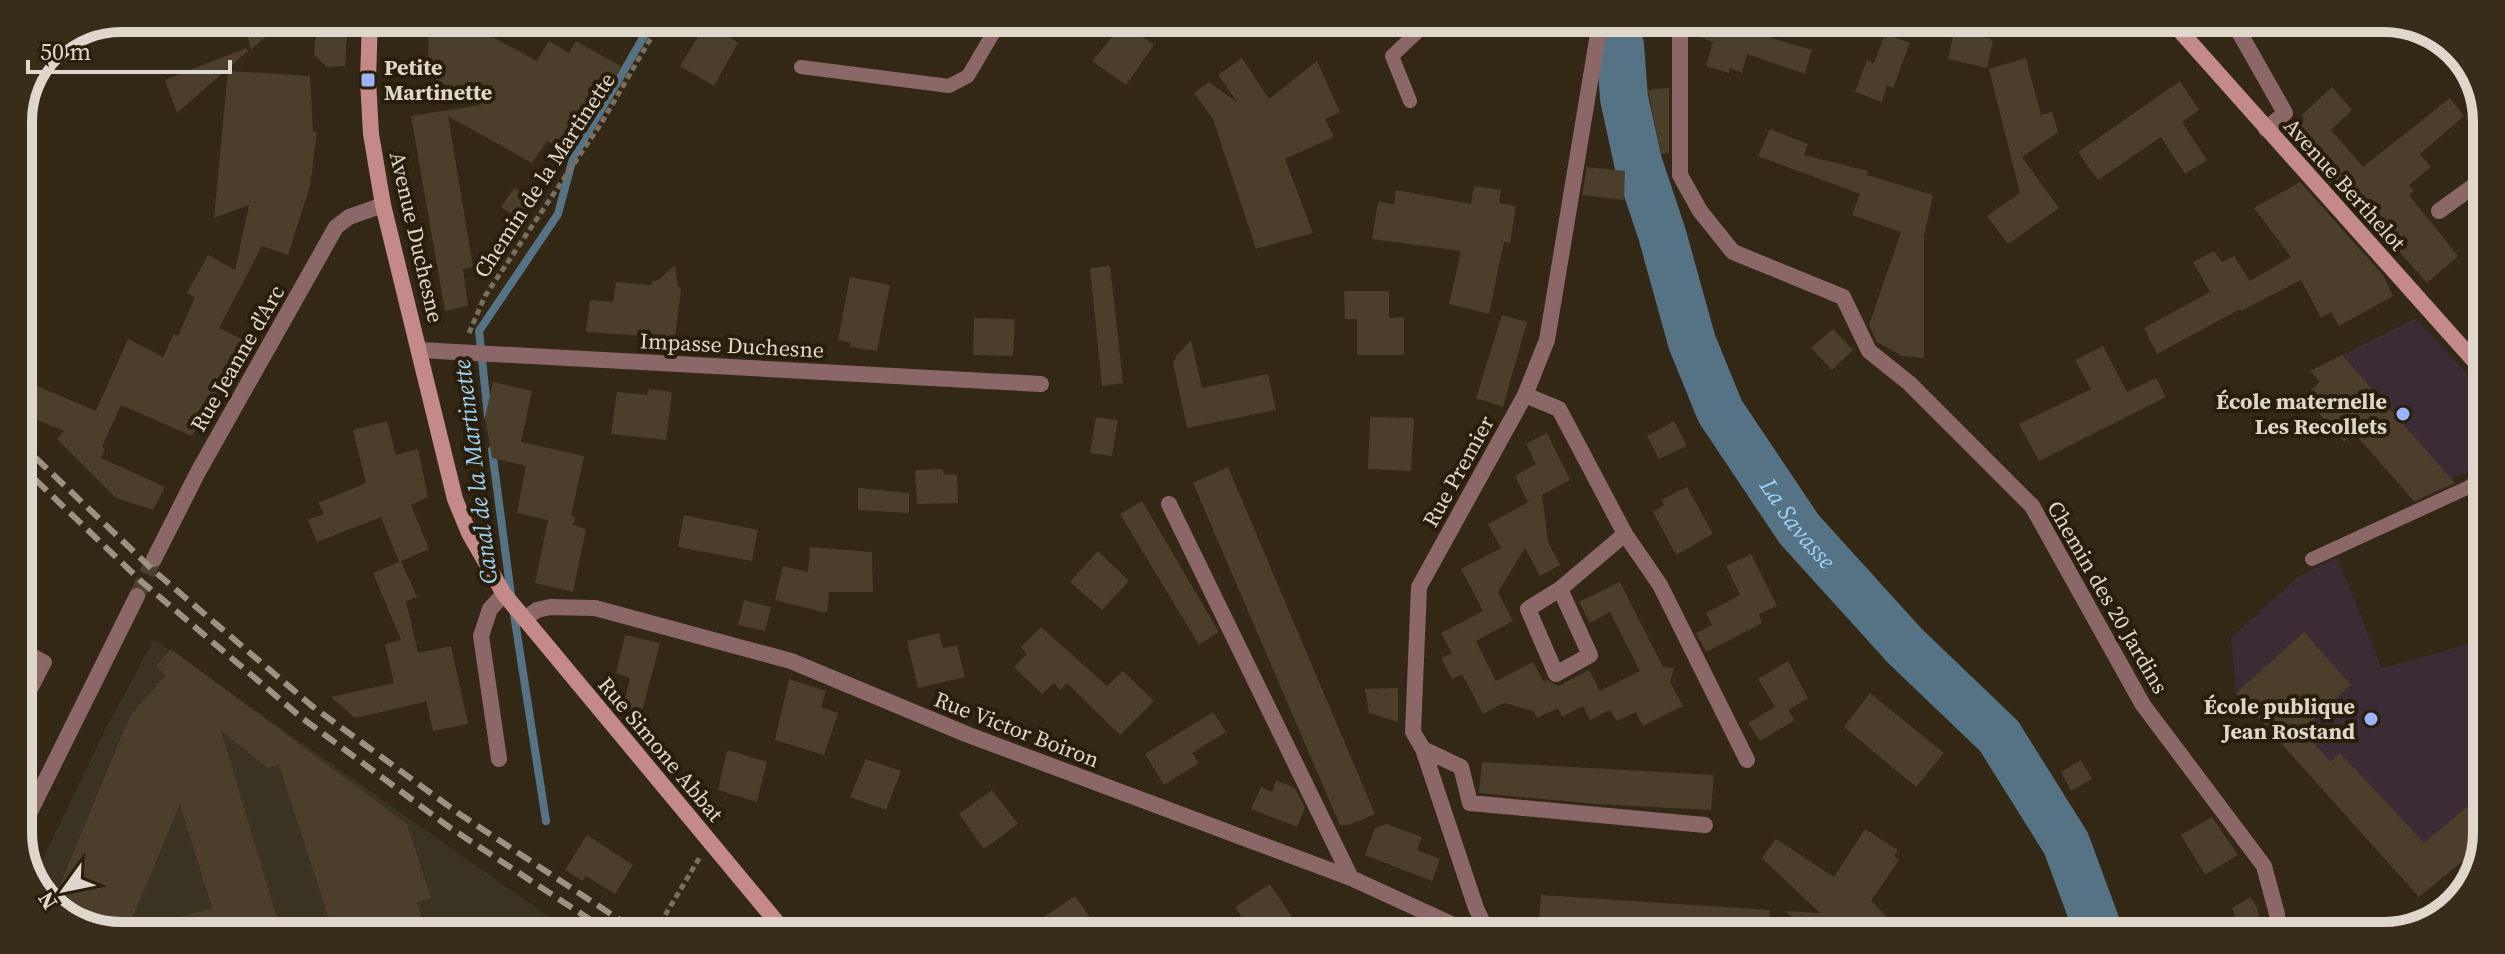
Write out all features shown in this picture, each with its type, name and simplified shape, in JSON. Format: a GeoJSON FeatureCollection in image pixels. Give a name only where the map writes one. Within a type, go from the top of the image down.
{"type":"FeatureCollection","features":[{"type":"Feature","properties":{"kind":"main road","name":"Avenue Duchesne"},"geometry":{"type":"LineString","coordinates":[[370,32],[371,134],[383,205],[455,499],[484,563],[504,594]]}},
{"type":"Feature","properties":{"kind":"main road","name":"Avenue Berthelot"},"geometry":{"type":"LineString","coordinates":[[2181,32],[2473,360]]}},
{"type":"Feature","properties":{"kind":"main road","name":"Rue Simone Abbat"},"geometry":{"type":"LineString","coordinates":[[504,594],[777,922]]}},
{"type":"Feature","properties":{"kind":"street","name":"Rue Premier"},"geometry":{"type":"LineString","coordinates":[[1482,922],[1423,749],[1413,732],[1419,587],[1525,395],[1547,340],[1598,32]]}},
{"type":"Feature","properties":{"kind":"street","name":"Chemin des 20 Jardins"},"geometry":{"type":"LineString","coordinates":[[1680,32],[1680,175],[1700,211],[1733,252],[1843,297],[1869,351],[1909,383],[2032,506],[2143,705],[2264,866],[2277,922]]}},
{"type":"Feature","properties":{"kind":"street"},"geometry":{"type":"LineString","coordinates":[[2239,32],[2285,113],[2266,129]]}},
{"type":"Feature","properties":{"kind":"street"},"geometry":{"type":"LineString","coordinates":[[2439,211],[2473,186]]}},
{"type":"Feature","properties":{"kind":"street","name":"Rue Jeanne d'Arc"},"geometry":{"type":"LineString","coordinates":[[154,559],[198,472],[336,227],[349,217],[383,205]]}},
{"type":"Feature","properties":{"kind":"street","name":"Impasse Duchesne"},"geometry":{"type":"LineString","coordinates":[[420,350],[1041,384]]}},
{"type":"Feature","properties":{"kind":"street"},"geometry":{"type":"LineString","coordinates":[[1525,395],[1559,409],[1625,534],[1660,585],[1747,760]]}},
{"type":"Feature","properties":{"kind":"street"},"geometry":{"type":"LineString","coordinates":[[1169,504],[1351,878]]}},
{"type":"Feature","properties":{"kind":"street"},"geometry":{"type":"LineString","coordinates":[[1560,589],[1590,655],[1556,674],[1528,609],[1560,589],[1625,534]]}},
{"type":"Feature","properties":{"kind":"street"},"geometry":{"type":"LineString","coordinates":[[499,759],[481,636],[490,609],[504,594]]}},
{"type":"Feature","properties":{"kind":"street"},"geometry":{"type":"LineString","coordinates":[[32,808],[137,596]]}},
{"type":"Feature","properties":{"kind":"street","name":"Rue Victor Boiron"},"geometry":{"type":"LineString","coordinates":[[524,619],[537,610],[550,607],[595,608],[791,661],[966,734],[1351,878],[1440,922]]}},
{"type":"Feature","properties":{"kind":"street"},"geometry":{"type":"LineString","coordinates":[[1423,749],[1461,767],[1470,803],[1705,825]]}},
{"type":"Feature","properties":{"kind":"lane"},"geometry":{"type":"LineString","coordinates":[[801,67],[949,86],[968,76],[994,32]]}},
{"type":"Feature","properties":{"kind":"lane"},"geometry":{"type":"LineString","coordinates":[[1410,101],[1392,56],[1417,32]]}},
{"type":"Feature","properties":{"kind":"lane"},"geometry":{"type":"LineString","coordinates":[[2312,559],[2473,484]]}},
{"type":"Feature","properties":{"kind":"lane"},"geometry":{"type":"LineString","coordinates":[[32,655],[45,662],[32,687]]}},
{"type":"Feature","properties":{"kind":"path","name":"Chemin de la Martinette"},"geometry":{"type":"LineString","coordinates":[[460,352],[485,296],[602,122],[654,32]]}},
{"type":"Feature","properties":{"kind":"path"},"geometry":{"type":"LineString","coordinates":[[661,922],[709,842]]}},
{"type":"Feature","properties":{"kind":"shaded area","name":"École maternelle Les Recollets"},"geometry":{"type":"Polygon","coordinates":[[[2416,318],[2473,380],[2473,469],[2416,503],[2355,433],[2344,441],[2304,396],[2320,382],[2310,371],[2416,318]]]}},
{"type":"Feature","properties":{"kind":"shaded area","name":"École publique Jean Rostand"},"geometry":{"type":"Polygon","coordinates":[[[2337,557],[2382,668],[2473,643],[2471,850],[2470,855],[2419,897],[2236,693],[2231,637],[2298,577],[2337,557]]]}},
{"type":"Feature","properties":{"kind":"shaded area"},"geometry":{"type":"Polygon","coordinates":[[[154,639],[557,922],[121,922],[92,917],[76,910],[58,896],[39,867],[105,730],[154,639]]]}},
{"type":"Feature","properties":{"kind":"building"},"geometry":{"type":"Polygon","coordinates":[[[246,32],[271,32],[251,50],[246,32]]]}},
{"type":"Feature","properties":{"kind":"building"},"geometry":{"type":"Polygon","coordinates":[[[316,32],[347,32],[345,66],[327,67],[314,55],[316,32]]]}},
{"type":"Feature","properties":{"kind":"building"},"geometry":{"type":"Polygon","coordinates":[[[429,32],[483,32],[537,61],[549,41],[569,53],[576,41],[622,67],[569,153],[547,141],[532,163],[448,116],[473,267],[463,269],[468,306],[445,311],[411,116],[481,105],[436,80],[441,71],[428,64],[429,32]]]}},
{"type":"Feature","properties":{"kind":"building"},"geometry":{"type":"Polygon","coordinates":[[[701,32],[722,32],[738,43],[714,86],[680,66],[701,32]]]}},
{"type":"Feature","properties":{"kind":"building"},"geometry":{"type":"Polygon","coordinates":[[[1116,32],[1136,32],[1154,45],[1126,85],[1092,61],[1116,32]]]}},
{"type":"Feature","properties":{"kind":"building"},"geometry":{"type":"Polygon","coordinates":[[[1772,32],[1771,38],[1812,50],[1805,74],[1747,54],[1742,73],[1730,68],[1729,73],[1706,66],[1713,42],[1691,34],[1772,32]]]}},
{"type":"Feature","properties":{"kind":"building"},"geometry":{"type":"Polygon","coordinates":[[[1954,32],[1970,32],[1993,40],[1987,68],[1948,59],[1954,32]]]}},
{"type":"Feature","properties":{"kind":"building"},"geometry":{"type":"Polygon","coordinates":[[[1885,34],[1910,43],[1893,88],[1887,85],[1882,102],[1855,92],[1867,60],[1874,63],[1885,34]]]}},
{"type":"Feature","properties":{"kind":"building"},"geometry":{"type":"Polygon","coordinates":[[[246,48],[248,51],[177,113],[165,80],[246,48]]]}},
{"type":"Feature","properties":{"kind":"building"},"geometry":{"type":"Polygon","coordinates":[[[1242,58],[1269,99],[1317,61],[1340,112],[1325,119],[1334,137],[1285,159],[1313,233],[1256,249],[1213,119],[1194,93],[1209,82],[1238,103],[1218,75],[1242,58]]]}},
{"type":"Feature","properties":{"kind":"building"},"geometry":{"type":"Polygon","coordinates":[[[2026,58],[2041,115],[2052,112],[2058,132],[2022,157],[2059,208],[2008,244],[1987,216],[2020,193],[1989,69],[2026,58]]]}},
{"type":"Feature","properties":{"kind":"building"},"geometry":{"type":"Polygon","coordinates":[[[228,71],[310,76],[313,132],[317,132],[310,186],[288,255],[262,246],[219,328],[244,340],[192,436],[121,405],[102,447],[105,449],[101,458],[165,487],[153,510],[116,498],[57,439],[64,431],[32,417],[32,384],[96,411],[128,339],[163,357],[174,334],[178,336],[195,297],[187,293],[208,255],[235,270],[249,205],[214,218],[228,71]]]}},
{"type":"Feature","properties":{"kind":"building"},"geometry":{"type":"Polygon","coordinates":[[[2180,81],[2199,110],[2182,122],[2207,160],[2185,174],[2161,137],[2098,180],[2078,152],[2180,81]]]}},
{"type":"Feature","properties":{"kind":"building"},"geometry":{"type":"Polygon","coordinates":[[[2332,87],[2352,110],[2331,130],[2363,167],[2450,98],[2464,116],[2420,154],[2431,167],[2409,185],[2414,191],[2409,195],[2458,256],[2427,283],[2344,190],[2347,202],[2319,171],[2325,167],[2292,130],[2304,120],[2302,115],[2332,87]]]}},
{"type":"Feature","properties":{"kind":"building"},"geometry":{"type":"Polygon","coordinates":[[[1669,88],[1669,153],[1661,154],[1648,90],[1669,88]]]}},
{"type":"Feature","properties":{"kind":"building"},"geometry":{"type":"Polygon","coordinates":[[[1770,129],[1808,144],[1804,155],[1868,171],[1867,175],[1933,195],[1924,236],[1924,358],[1902,356],[1877,342],[1869,325],[1901,232],[1852,215],[1860,194],[1758,156],[1770,129]]]}},
{"type":"Feature","properties":{"kind":"building"},"geometry":{"type":"Polygon","coordinates":[[[1587,167],[1625,171],[1624,200],[1582,195],[1587,167]]]}},
{"type":"Feature","properties":{"kind":"building"},"geometry":{"type":"Polygon","coordinates":[[[2300,182],[2383,275],[2393,296],[2339,326],[2331,312],[2321,318],[2301,280],[2157,354],[2144,328],[2210,292],[2193,262],[2214,251],[2222,262],[2234,256],[2250,281],[2291,257],[2254,208],[2300,182]]]}},
{"type":"Feature","properties":{"kind":"building"},"geometry":{"type":"Polygon","coordinates":[[[1474,186],[1501,190],[1499,203],[1516,206],[1510,243],[1504,242],[1489,314],[1449,304],[1461,251],[1372,239],[1378,202],[1394,204],[1396,190],[1471,204],[1474,186]]]}},
{"type":"Feature","properties":{"kind":"building"},"geometry":{"type":"Polygon","coordinates":[[[514,188],[539,201],[525,222],[501,207],[514,188]]]}},
{"type":"Feature","properties":{"kind":"building"},"geometry":{"type":"Polygon","coordinates":[[[675,265],[681,289],[675,338],[586,332],[590,300],[613,302],[616,282],[651,285],[652,281],[657,281],[675,265]]]}},
{"type":"Feature","properties":{"kind":"building"},"geometry":{"type":"Polygon","coordinates":[[[1110,266],[1123,383],[1102,386],[1090,268],[1110,266]]]}},
{"type":"Feature","properties":{"kind":"building"},"geometry":{"type":"Polygon","coordinates":[[[850,277],[890,285],[877,351],[850,347],[851,343],[838,340],[850,277]]]}},
{"type":"Feature","properties":{"kind":"building"},"geometry":{"type":"Polygon","coordinates":[[[1344,291],[1389,291],[1389,318],[1404,317],[1404,355],[1357,355],[1357,319],[1345,319],[1344,291]]]}},
{"type":"Feature","properties":{"kind":"building"},"geometry":{"type":"Polygon","coordinates":[[[1502,315],[1527,322],[1503,407],[1476,398],[1502,315]]]}},
{"type":"Feature","properties":{"kind":"building"},"geometry":{"type":"Polygon","coordinates":[[[974,318],[1015,319],[1013,356],[973,355],[974,318]]]}},
{"type":"Feature","properties":{"kind":"building"},"geometry":{"type":"Polygon","coordinates":[[[1833,329],[1853,350],[1832,370],[1811,348],[1833,329]]]}},
{"type":"Feature","properties":{"kind":"building"},"geometry":{"type":"Polygon","coordinates":[[[1191,340],[1202,388],[1268,374],[1276,410],[1187,428],[1173,363],[1191,340]]]}},
{"type":"Feature","properties":{"kind":"building"},"geometry":{"type":"Polygon","coordinates":[[[2103,346],[2127,392],[2156,378],[2166,397],[2039,461],[2019,424],[2091,389],[2075,360],[2103,346]]]}},
{"type":"Feature","properties":{"kind":"building"},"geometry":{"type":"Polygon","coordinates":[[[2342,355],[2455,483],[2414,501],[2354,433],[2344,442],[2304,396],[2320,382],[2310,371],[2342,355]]]}},
{"type":"Feature","properties":{"kind":"building"},"geometry":{"type":"Polygon","coordinates":[[[493,382],[532,391],[521,442],[584,456],[571,516],[575,517],[573,525],[586,529],[573,592],[535,583],[548,520],[517,513],[526,466],[492,458],[485,417],[493,382]]]}},
{"type":"Feature","properties":{"kind":"building"},"geometry":{"type":"Polygon","coordinates":[[[649,389],[672,392],[666,440],[611,434],[617,392],[647,395],[649,389]]]}},
{"type":"Feature","properties":{"kind":"building"},"geometry":{"type":"Polygon","coordinates":[[[1096,417],[1118,420],[1112,456],[1090,453],[1096,417]]]}},
{"type":"Feature","properties":{"kind":"building"},"geometry":{"type":"Polygon","coordinates":[[[1370,417],[1414,418],[1411,471],[1368,469],[1370,417]]]}},
{"type":"Feature","properties":{"kind":"building"},"geometry":{"type":"Polygon","coordinates":[[[387,421],[396,455],[418,449],[428,497],[411,505],[429,549],[399,562],[381,517],[317,542],[308,520],[324,514],[318,503],[366,483],[353,430],[387,421]]]}},
{"type":"Feature","properties":{"kind":"building"},"geometry":{"type":"Polygon","coordinates":[[[1674,421],[1687,446],[1659,459],[1647,436],[1674,421]]]}},
{"type":"Feature","properties":{"kind":"building"},"geometry":{"type":"Polygon","coordinates":[[[1547,433],[1570,480],[1542,495],[1548,542],[1560,565],[1540,576],[1525,548],[1498,592],[1513,621],[1476,641],[1496,681],[1533,662],[1544,682],[1547,680],[1558,686],[1589,670],[1600,691],[1640,671],[1610,612],[1590,623],[1579,602],[1620,582],[1663,667],[1674,668],[1670,682],[1683,706],[1643,726],[1636,712],[1617,721],[1610,710],[1590,720],[1583,706],[1562,717],[1558,708],[1537,718],[1533,711],[1504,703],[1483,714],[1462,674],[1452,679],[1441,658],[1452,653],[1441,633],[1483,611],[1461,569],[1501,548],[1488,524],[1533,500],[1528,502],[1515,476],[1536,464],[1526,444],[1547,433]]]}},
{"type":"Feature","properties":{"kind":"building"},"geometry":{"type":"Polygon","coordinates":[[[1228,467],[1375,814],[1349,825],[1340,825],[1193,483],[1228,467]]]}},
{"type":"Feature","properties":{"kind":"building"},"geometry":{"type":"Polygon","coordinates":[[[943,469],[943,474],[957,475],[958,503],[917,504],[915,470],[943,469]]]}},
{"type":"Feature","properties":{"kind":"building"},"geometry":{"type":"Polygon","coordinates":[[[1687,487],[1713,534],[1676,555],[1653,512],[1664,505],[1661,500],[1687,487]]]}},
{"type":"Feature","properties":{"kind":"building"},"geometry":{"type":"Polygon","coordinates":[[[858,488],[909,493],[909,513],[858,510],[858,488]]]}},
{"type":"Feature","properties":{"kind":"building"},"geometry":{"type":"Polygon","coordinates":[[[1142,501],[1219,632],[1199,645],[1120,514],[1142,501]]]}},
{"type":"Feature","properties":{"kind":"building"},"geometry":{"type":"Polygon","coordinates":[[[684,515],[758,530],[752,561],[678,547],[684,515]]]}},
{"type":"Feature","properties":{"kind":"building"},"geometry":{"type":"Polygon","coordinates":[[[810,547],[872,552],[873,592],[829,592],[827,613],[775,600],[783,566],[808,572],[810,547]]]}},
{"type":"Feature","properties":{"kind":"building"},"geometry":{"type":"Polygon","coordinates":[[[1098,551],[1129,581],[1102,610],[1070,582],[1098,551]]]}},
{"type":"Feature","properties":{"kind":"building"},"geometry":{"type":"Polygon","coordinates":[[[1751,554],[1777,606],[1759,614],[1762,623],[1706,652],[1696,633],[1712,625],[1706,613],[1740,595],[1726,566],[1751,554]]]}},
{"type":"Feature","properties":{"kind":"building"},"geometry":{"type":"Polygon","coordinates":[[[401,561],[417,597],[406,601],[418,653],[451,646],[468,724],[433,731],[426,700],[355,718],[331,697],[394,683],[385,644],[401,640],[373,573],[401,561]]]}},
{"type":"Feature","properties":{"kind":"building"},"geometry":{"type":"Polygon","coordinates":[[[744,600],[771,607],[765,631],[738,625],[744,600]]]}},
{"type":"Feature","properties":{"kind":"building"},"geometry":{"type":"Polygon","coordinates":[[[1041,627],[1107,686],[1123,671],[1154,701],[1120,735],[1067,683],[1060,690],[1054,683],[1042,694],[1014,667],[1027,654],[1021,647],[1041,627]]]}},
{"type":"Feature","properties":{"kind":"building"},"geometry":{"type":"Polygon","coordinates":[[[2304,632],[2351,685],[2302,730],[2331,762],[2340,753],[2424,843],[2473,802],[2470,855],[2419,897],[2236,693],[2304,632]]]}},
{"type":"Feature","properties":{"kind":"building"},"geometry":{"type":"Polygon","coordinates":[[[939,633],[943,648],[957,645],[965,677],[918,688],[907,641],[939,633]]]}},
{"type":"Feature","properties":{"kind":"building"},"geometry":{"type":"Polygon","coordinates":[[[625,635],[660,643],[636,734],[621,717],[630,678],[616,673],[625,635]]]}},
{"type":"Feature","properties":{"kind":"building"},"geometry":{"type":"Polygon","coordinates":[[[171,649],[407,824],[431,898],[417,902],[423,922],[330,922],[279,765],[268,768],[221,731],[278,922],[165,922],[212,908],[180,804],[130,922],[92,917],[76,910],[58,896],[56,894],[130,716],[166,675],[156,666],[171,649]]]}},
{"type":"Feature","properties":{"kind":"building"},"geometry":{"type":"Polygon","coordinates":[[[1788,661],[1808,698],[1788,710],[1795,720],[1760,741],[1748,723],[1775,707],[1758,679],[1788,661]]]}},
{"type":"Feature","properties":{"kind":"building"},"geometry":{"type":"Polygon","coordinates":[[[789,679],[826,691],[821,707],[838,713],[824,755],[775,740],[789,679]]]}},
{"type":"Feature","properties":{"kind":"building"},"geometry":{"type":"Polygon","coordinates":[[[1398,688],[1398,722],[1369,713],[1365,689],[1398,688]]]}},
{"type":"Feature","properties":{"kind":"building"},"geometry":{"type":"Polygon","coordinates":[[[1870,693],[1944,753],[1916,787],[1844,727],[1870,693]]]}},
{"type":"Feature","properties":{"kind":"building"},"geometry":{"type":"Polygon","coordinates":[[[1213,712],[1226,732],[1192,753],[1199,763],[1164,785],[1145,754],[1213,712]]]}},
{"type":"Feature","properties":{"kind":"building"},"geometry":{"type":"Polygon","coordinates":[[[727,750],[767,762],[757,802],[718,790],[727,750]]]}},
{"type":"Feature","properties":{"kind":"building"},"geometry":{"type":"Polygon","coordinates":[[[866,759],[901,771],[886,810],[850,797],[866,759]]]}},
{"type":"Feature","properties":{"kind":"building"},"geometry":{"type":"Polygon","coordinates":[[[2081,760],[2092,779],[2071,791],[2061,772],[2081,760]]]}},
{"type":"Feature","properties":{"kind":"building"},"geometry":{"type":"Polygon","coordinates":[[[1482,762],[1714,775],[1711,810],[1596,804],[1479,793],[1482,762]]]}},
{"type":"Feature","properties":{"kind":"building"},"geometry":{"type":"Polygon","coordinates":[[[1276,780],[1295,788],[1305,808],[1297,827],[1251,809],[1261,787],[1272,792],[1276,780]]]}},
{"type":"Feature","properties":{"kind":"building"},"geometry":{"type":"Polygon","coordinates":[[[992,790],[1018,824],[984,849],[959,814],[992,790]]]}},
{"type":"Feature","properties":{"kind":"building"},"geometry":{"type":"Polygon","coordinates":[[[2212,817],[2238,855],[2205,875],[2181,835],[2212,817]]]}},
{"type":"Feature","properties":{"kind":"building"},"geometry":{"type":"Polygon","coordinates":[[[1387,824],[1422,837],[1417,850],[1440,859],[1432,881],[1365,855],[1375,828],[1387,824]]]}},
{"type":"Feature","properties":{"kind":"building"},"geometry":{"type":"Polygon","coordinates":[[[1865,829],[1898,850],[1894,856],[1899,860],[1871,901],[1892,918],[1892,922],[1797,922],[1785,911],[1820,913],[1762,858],[1776,839],[1834,877],[1865,829]]]}},
{"type":"Feature","properties":{"kind":"building"},"geometry":{"type":"Polygon","coordinates":[[[587,835],[633,865],[615,894],[586,876],[583,881],[565,870],[587,835]]]}},
{"type":"Feature","properties":{"kind":"building"},"geometry":{"type":"Polygon","coordinates":[[[1270,884],[1296,922],[1245,922],[1235,907],[1270,884]]]}},
{"type":"Feature","properties":{"kind":"building"},"geometry":{"type":"Polygon","coordinates":[[[1541,895],[1770,910],[1770,922],[1539,922],[1541,895]]]}},
{"type":"Feature","properties":{"kind":"building"},"geometry":{"type":"Polygon","coordinates":[[[1075,896],[1093,922],[1036,922],[1075,896]]]}},
{"type":"Feature","properties":{"kind":"building"},"geometry":{"type":"Polygon","coordinates":[[[2250,897],[2257,907],[2260,922],[2213,922],[2235,916],[2232,908],[2250,897]]]}},
{"type":"Feature","properties":{"kind":"waterway","name":"Canal de la Martinette"},"geometry":{"type":"LineString","coordinates":[[488,416],[479,331],[558,214],[573,158],[646,32]]}},
{"type":"Feature","properties":{"kind":"waterway","name":"La Savasse"},"geometry":{"type":"LineString","coordinates":[[1620,45],[1624,98],[1638,162],[1692,342],[1720,411],[1799,529],[1905,646],[1999,736],[2066,843],[2095,922]]}},
{"type":"Feature","properties":{"kind":"waterway","name":"Canal de la Martinette"},"geometry":{"type":"LineString","coordinates":[[492,450],[511,595]]}},
{"type":"Feature","properties":{"kind":"waterway","name":"Canal de la Martinette"},"geometry":{"type":"LineString","coordinates":[[513,608],[546,821]]}},
{"type":"Feature","properties":{"kind":"tunnel"},"geometry":{"type":"LineString","coordinates":[[137,596],[154,559]]}},
{"type":"Feature","properties":{"kind":"railway"},"geometry":{"type":"LineString","coordinates":[[32,454],[153,570],[312,706],[458,813],[623,922]]}},
{"type":"Feature","properties":{"kind":"railway"},"geometry":{"type":"LineString","coordinates":[[32,476],[142,582],[302,718],[449,827],[594,922]]}},
{"type":"Feature","properties":{"kind":"place","name":"Petite Martinette"},"geometry":{"type":"Point","coordinates":[368,80]}},
{"type":"Feature","properties":{"kind":"place","name":"École maternelle Les Recollets"},"geometry":{"type":"Point","coordinates":[2403,414]}},
{"type":"Feature","properties":{"kind":"place","name":"École publique Jean Rostand"},"geometry":{"type":"Point","coordinates":[2371,719]}}]}
